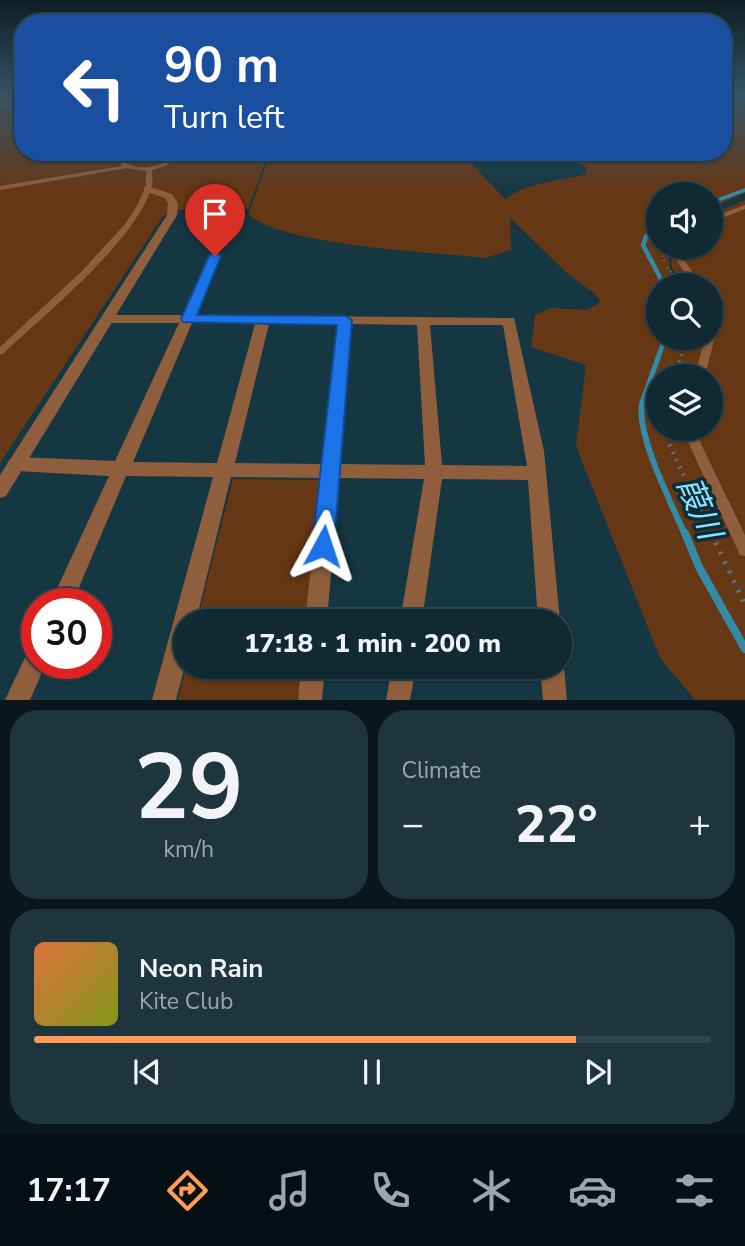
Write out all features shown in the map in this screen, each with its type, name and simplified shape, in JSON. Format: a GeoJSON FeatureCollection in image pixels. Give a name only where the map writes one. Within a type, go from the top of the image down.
{"type":"FeatureCollection","features":[{"type":"Feature","properties":{"kind":"street"},"geometry":{"type":"LineString","coordinates":[[0,489],[172,215],[173,203],[169,196],[147,189]]}},
{"type":"Feature","properties":{"kind":"street"},"geometry":{"type":"LineString","coordinates":[[68,588],[215,256]]}},
{"type":"Feature","properties":{"kind":"street"},"geometry":{"type":"LineString","coordinates":[[107,319],[509,321],[537,473],[548,609]]}},
{"type":"Feature","properties":{"kind":"street"},"geometry":{"type":"LineString","coordinates":[[164,700],[263,320]]}},
{"type":"Feature","properties":{"kind":"street"},"geometry":{"type":"LineString","coordinates":[[317,609],[345,320]]}},
{"type":"Feature","properties":{"kind":"street"},"geometry":{"type":"LineString","coordinates":[[413,609],[434,472],[423,321]]}},
{"type":"Feature","properties":{"kind":"street"},"geometry":{"type":"LineString","coordinates":[[16,464],[121,469],[537,473]]}},
{"type":"Feature","properties":{"kind":"street"},"geometry":{"type":"LineString","coordinates":[[17,700],[27,679]]}},
{"type":"Feature","properties":{"kind":"street"},"geometry":{"type":"LineString","coordinates":[[310,700],[312,679]]}},
{"type":"Feature","properties":{"kind":"street"},"geometry":{"type":"LineString","coordinates":[[398,700],[402,679]]}},
{"type":"Feature","properties":{"kind":"street"},"geometry":{"type":"LineString","coordinates":[[553,679],[555,700]]}},
{"type":"Feature","properties":{"kind":"lane"},"geometry":{"type":"LineString","coordinates":[[123,161],[126,167]]}},
{"type":"Feature","properties":{"kind":"lane"},"geometry":{"type":"LineString","coordinates":[[0,188],[126,167],[149,169],[171,161]]}},
{"type":"Feature","properties":{"kind":"lane"},"geometry":{"type":"LineString","coordinates":[[0,352],[121,236],[138,210],[147,189],[149,169]]}},
{"type":"Feature","properties":{"kind":"lane"},"geometry":{"type":"LineString","coordinates":[[723,216],[745,207]]}},
{"type":"Feature","properties":{"kind":"lane"},"geometry":{"type":"LineString","coordinates":[[694,441],[745,550]]}},
{"type":"Feature","properties":{"kind":"path"},"geometry":{"type":"LineString","coordinates":[[669,441],[745,605]]}},
{"type":"Feature","properties":{"kind":"shaded area"},"geometry":{"type":"Polygon","coordinates":[[[0,127],[14,127],[14,161],[266,161],[248,209],[184,209],[163,216],[0,463],[0,127]]]}},
{"type":"Feature","properties":{"kind":"shaded area"},"geometry":{"type":"Polygon","coordinates":[[[732,127],[745,127],[745,193],[723,203],[723,182],[646,182],[646,259],[669,259],[672,273],[646,273],[646,350],[723,350],[723,273],[676,273],[671,259],[723,259],[723,210],[745,200],[745,700],[695,700],[660,658],[576,446],[586,365],[531,347],[535,315],[551,308],[586,310],[601,302],[594,293],[568,274],[510,218],[511,250],[485,258],[324,240],[292,234],[266,225],[248,214],[268,161],[469,161],[506,200],[532,186],[586,174],[586,167],[574,161],[732,161],[732,127]]]}},
{"type":"Feature","properties":{"kind":"shaded area"},"geometry":{"type":"Polygon","coordinates":[[[233,479],[321,480],[307,609],[200,609],[233,479]]]}},
{"type":"Feature","properties":{"kind":"shaded area"},"geometry":{"type":"Polygon","coordinates":[[[183,679],[301,679],[298,700],[178,700],[183,679]]]}},
{"type":"Feature","properties":{"kind":"waterway","name":"葭川"},"geometry":{"type":"LineString","coordinates":[[723,198],[745,190]]}},
{"type":"Feature","properties":{"kind":"waterway","name":"葭川"},"geometry":{"type":"LineString","coordinates":[[646,237],[643,245],[646,251]]}},
{"type":"Feature","properties":{"kind":"waterway","name":"葭川"},"geometry":{"type":"LineString","coordinates":[[650,259],[658,273]]}},
{"type":"Feature","properties":{"kind":"waterway","name":"葭川"},"geometry":{"type":"LineString","coordinates":[[642,403],[661,350]]}},
{"type":"Feature","properties":{"kind":"waterway","name":"葭川"},"geometry":{"type":"LineString","coordinates":[[643,401],[641,414],[649,448],[685,535]]}},
{"type":"Feature","properties":{"kind":"waterway","name":"葭川"},"geometry":{"type":"LineString","coordinates":[[685,533],[699,567],[745,649]]}},
{"type":"Feature","properties":{"kind":"route"},"geometry":{"type":"LineString","coordinates":[[215,256],[188,319],[345,320],[323,546]]}}]}
